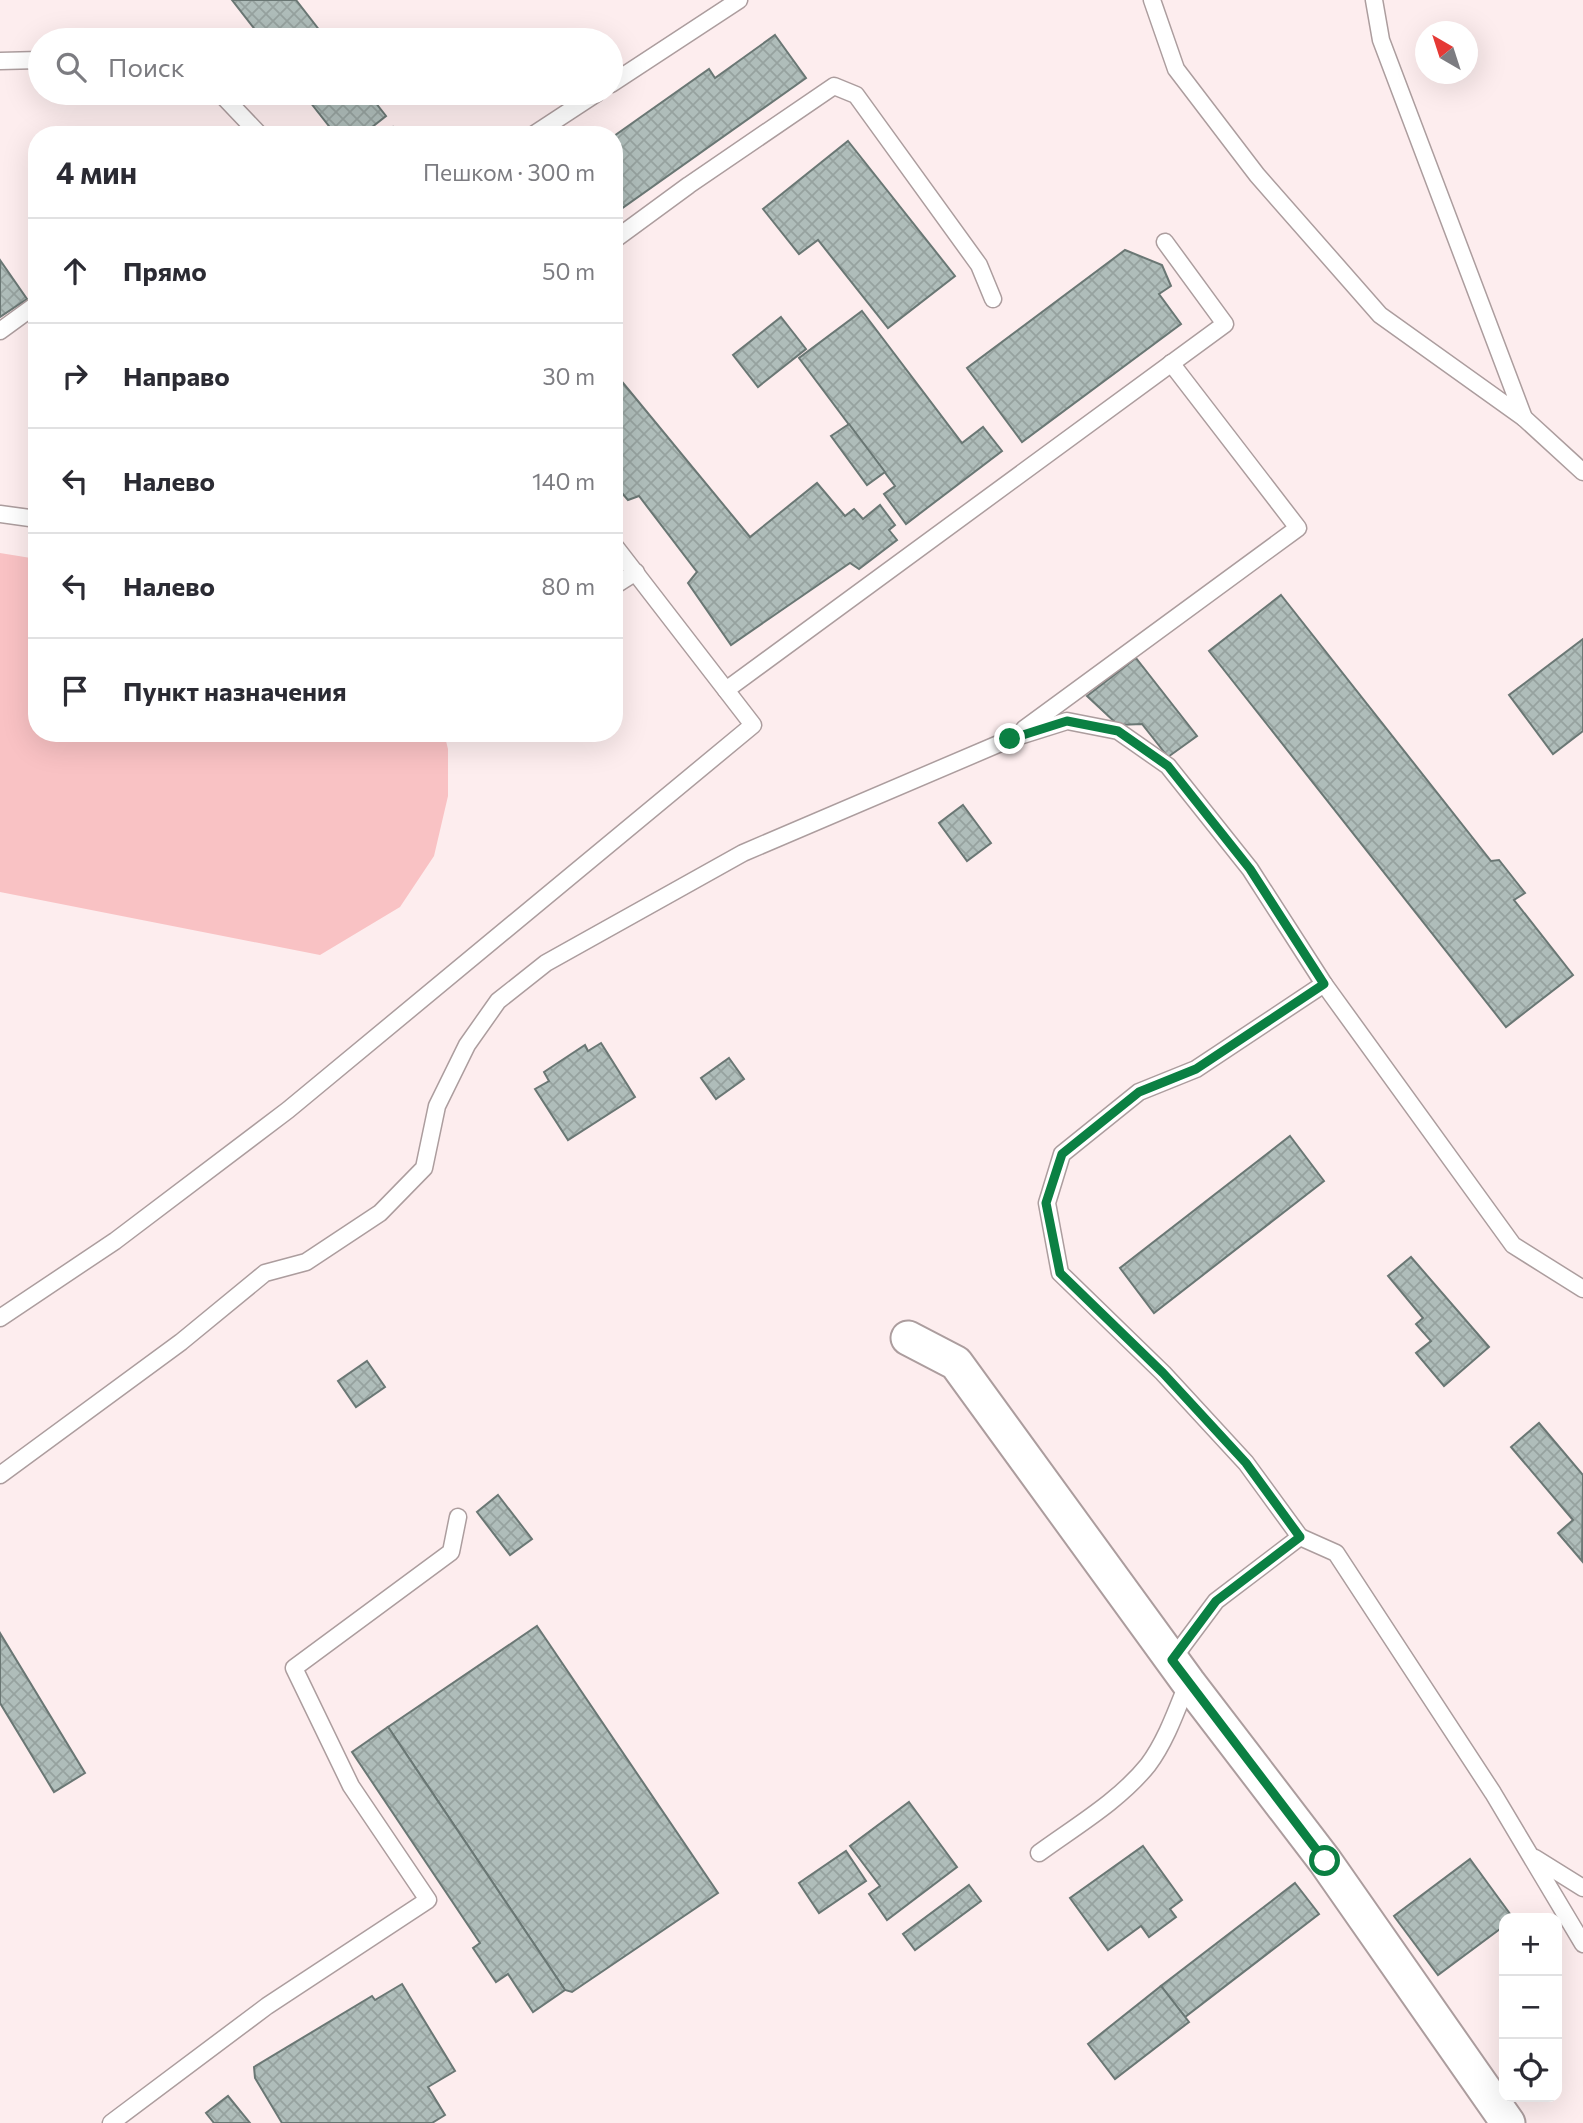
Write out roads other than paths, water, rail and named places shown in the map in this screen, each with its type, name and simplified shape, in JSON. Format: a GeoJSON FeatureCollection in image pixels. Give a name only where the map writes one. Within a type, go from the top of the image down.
{"type":"FeatureCollection","features":[{"type":"Feature","properties":{"kind":"street"},"geometry":{"type":"LineString","coordinates":[[908,1338],[956,1363],[1180,1671],[1325,1861],[1508,2123]]}},
{"type":"Feature","properties":{"kind":"lane"},"geometry":{"type":"LineString","coordinates":[[623,76],[739,0]]}},
{"type":"Feature","properties":{"kind":"lane"},"geometry":{"type":"LineString","coordinates":[[1152,0],[1176,69],[1257,175],[1380,315],[1524,418],[1583,472]]}},
{"type":"Feature","properties":{"kind":"lane"},"geometry":{"type":"LineString","coordinates":[[1374,0],[1381,40],[1524,418]]}},
{"type":"Feature","properties":{"kind":"lane"},"geometry":{"type":"LineString","coordinates":[[0,61],[28,60]]}},
{"type":"Feature","properties":{"kind":"lane"},"geometry":{"type":"LineString","coordinates":[[623,233],[834,86],[856,95],[979,265],[993,299]]}},
{"type":"Feature","properties":{"kind":"lane"},"geometry":{"type":"LineString","coordinates":[[231,105],[251,126]]}},
{"type":"Feature","properties":{"kind":"lane"},"geometry":{"type":"LineString","coordinates":[[547,126],[579,105]]}},
{"type":"Feature","properties":{"kind":"lane"},"geometry":{"type":"LineString","coordinates":[[726,690],[1225,324],[1165,242]]}},
{"type":"Feature","properties":{"kind":"lane"},"geometry":{"type":"LineString","coordinates":[[0,331],[28,311]]}},
{"type":"Feature","properties":{"kind":"lane"},"geometry":{"type":"LineString","coordinates":[[1010,739],[1298,528],[1171,363]]}},
{"type":"Feature","properties":{"kind":"lane"},"geometry":{"type":"LineString","coordinates":[[0,514],[28,518]]}},
{"type":"Feature","properties":{"kind":"lane"},"geometry":{"type":"LineString","coordinates":[[0,1318],[115,1241],[288,1110],[753,725],[623,556]]}},
{"type":"Feature","properties":{"kind":"lane"},"geometry":{"type":"LineString","coordinates":[[623,580],[636,572]]}},
{"type":"Feature","properties":{"kind":"lane"},"geometry":{"type":"LineString","coordinates":[[0,1475],[181,1342],[265,1273],[306,1262],[380,1213],[424,1168],[437,1106],[467,1045],[498,1001],[546,963],[743,853],[1010,739],[1067,721],[1118,731],[1168,766],[1250,869],[1324,984],[1513,1245],[1583,1289]]}},
{"type":"Feature","properties":{"kind":"lane"},"geometry":{"type":"LineString","coordinates":[[1324,984],[1196,1069],[1139,1092],[1062,1154],[1046,1203],[1060,1273],[1163,1373],[1246,1463],[1300,1537],[1336,1553],[1530,1854],[1583,1944]]}},
{"type":"Feature","properties":{"kind":"lane"},"geometry":{"type":"LineString","coordinates":[[111,2123],[267,2006],[428,1900],[351,1786],[294,1668],[451,1552],[458,1517]]}},
{"type":"Feature","properties":{"kind":"lane"},"geometry":{"type":"LineString","coordinates":[[1039,1853],[1117,1797],[1149,1764],[1174,1717],[1180,1671],[1216,1601],[1300,1537]]}},
{"type":"Feature","properties":{"kind":"lane"},"geometry":{"type":"LineString","coordinates":[[1530,1854],[1583,1888]]}}]}
